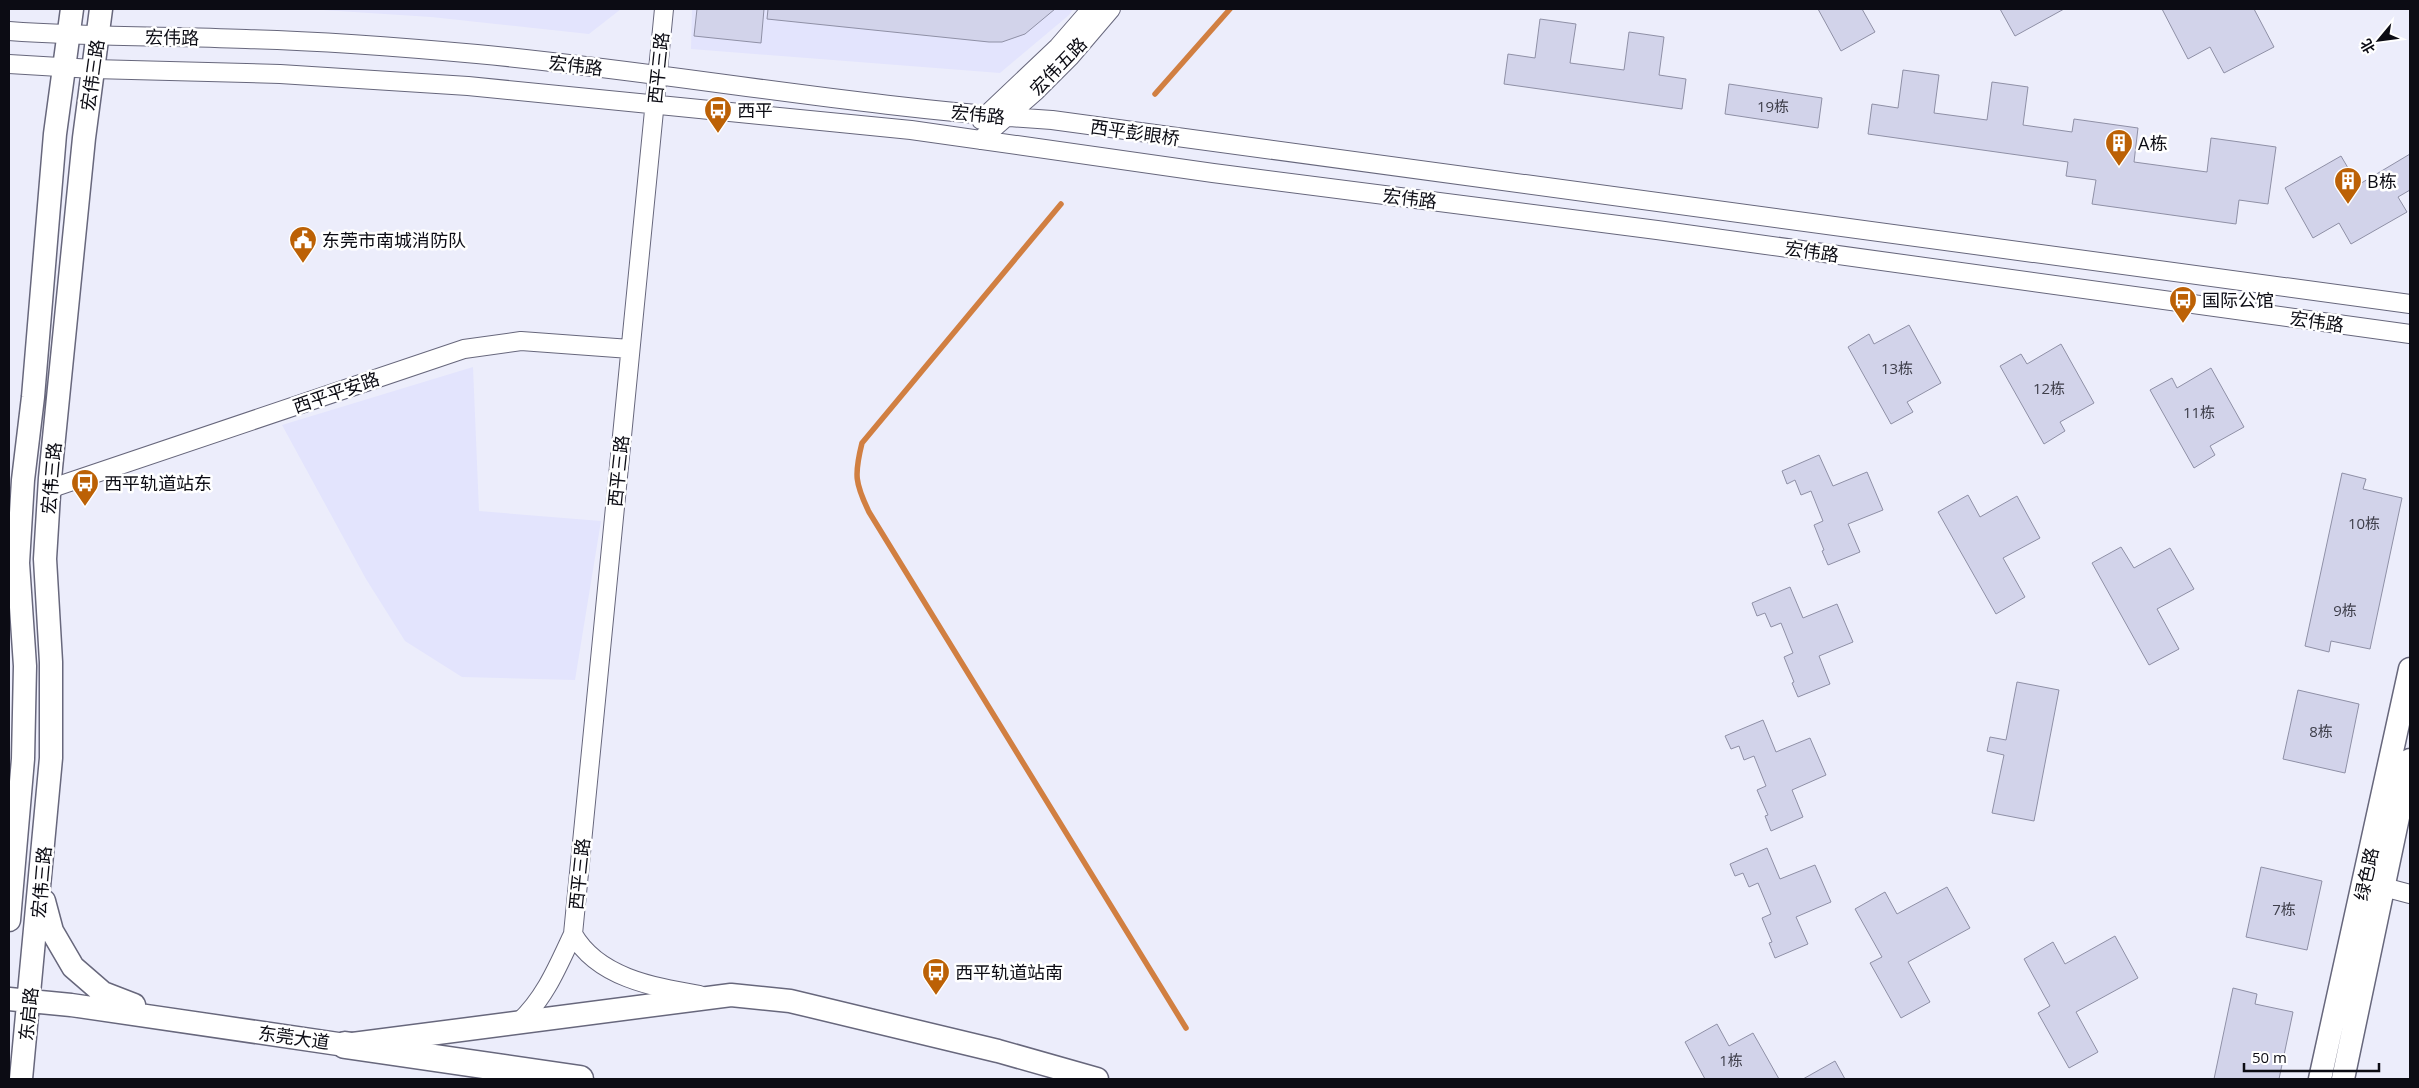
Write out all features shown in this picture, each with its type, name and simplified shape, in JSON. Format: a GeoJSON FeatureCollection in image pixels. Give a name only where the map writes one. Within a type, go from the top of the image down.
{"type":"FeatureCollection","features":[{"type":"Feature","properties":{"kind":"highway","name":"东莞大道"},"geometry":{"type":"LineString","coordinates":[[345,1045],[580,1079]]}},
{"type":"Feature","properties":{"kind":"main road","name":"宏伟三路"},"geometry":{"type":"LineString","coordinates":[[9,910],[23,750],[25,666],[18,563],[14,534],[55,134],[72,9]]}},
{"type":"Feature","properties":{"kind":"main road","name":"宏伟三路"},"geometry":{"type":"LineString","coordinates":[[35,948],[51,758],[51,662],[45,558],[83,148],[101,9]]}},
{"type":"Feature","properties":{"kind":"main road","name":"绿色路"},"geometry":{"type":"LineString","coordinates":[[2343,1079],[2410,669]]}},
{"type":"Feature","properties":{"kind":"main road","name":"绿色路"},"geometry":{"type":"LineString","coordinates":[[2320,1079],[2410,760]]}},
{"type":"Feature","properties":{"kind":"main road"},"geometry":{"type":"LineString","coordinates":[[41,888],[52,931],[73,967],[103,993],[170,1020]]}},
{"type":"Feature","properties":{"kind":"main road","name":"东启路"},"geometry":{"type":"LineString","coordinates":[[21,1079],[19,1000],[35,948]]}},
{"type":"Feature","properties":{"kind":"main road"},"geometry":{"type":"LineString","coordinates":[[345,1045],[731,995],[790,1001],[998,1051],[1097,1079]]}},
{"type":"Feature","properties":{"kind":"main road","name":"东莞大道"},"geometry":{"type":"LineString","coordinates":[[19,1000],[345,1045]]}},
{"type":"Feature","properties":{"kind":"main road"},"geometry":{"type":"LineString","coordinates":[[9,1078],[21,1079]]}},
{"type":"Feature","properties":{"kind":"street","name":"西平三路"},"geometry":{"type":"LineString","coordinates":[[519,1022],[533,1009],[554,975],[573,934],[664,9]]}},
{"type":"Feature","properties":{"kind":"street","name":"宏伟五路"},"geometry":{"type":"LineString","coordinates":[[962,137],[1058,47],[1091,9]]}},
{"type":"Feature","properties":{"kind":"street","name":"宏伟五路"},"geometry":{"type":"LineString","coordinates":[[980,140],[1070,57],[1110,9]]}},
{"type":"Feature","properties":{"kind":"street"},"geometry":{"type":"LineString","coordinates":[[9,31],[67,36]]}},
{"type":"Feature","properties":{"kind":"street","name":"宏伟路"},"geometry":{"type":"LineString","coordinates":[[67,36],[247,39],[406,48],[546,62],[986,115],[1052,120]]}},
{"type":"Feature","properties":{"kind":"street"},"geometry":{"type":"LineString","coordinates":[[9,64],[63,68]]}},
{"type":"Feature","properties":{"kind":"street","name":"宏伟路"},"geometry":{"type":"LineString","coordinates":[[63,68],[374,79],[561,95],[911,130],[1048,150]]}},
{"type":"Feature","properties":{"kind":"street","name":"西平彭眼桥"},"geometry":{"type":"LineString","coordinates":[[1052,120],[1217,143]]}},
{"type":"Feature","properties":{"kind":"street","name":"宏伟路"},"geometry":{"type":"LineString","coordinates":[[1217,143],[2410,304]]}},
{"type":"Feature","properties":{"kind":"street","name":"西平彭眼桥"},"geometry":{"type":"LineString","coordinates":[[1048,150],[1213,173]]}},
{"type":"Feature","properties":{"kind":"street","name":"宏伟路"},"geometry":{"type":"LineString","coordinates":[[1213,173],[1657,230],[2410,334]]}},
{"type":"Feature","properties":{"kind":"street","name":"西平平安路"},"geometry":{"type":"LineString","coordinates":[[50,489],[464,349],[521,342],[630,349]]}},
{"type":"Feature","properties":{"kind":"street"},"geometry":{"type":"LineString","coordinates":[[2374,884],[2410,894]]}},
{"type":"Feature","properties":{"kind":"street"},"geometry":{"type":"LineString","coordinates":[[573,934],[582,949],[612,972],[656,987],[712,997]]}},
{"type":"Feature","properties":{"kind":"shaded area"},"geometry":{"type":"Polygon","coordinates":[[[307,9],[621,9],[589,34],[431,17],[307,9]]]}},
{"type":"Feature","properties":{"kind":"shaded area"},"geometry":{"type":"Polygon","coordinates":[[[692,9],[1073,9],[1069,15],[1000,73],[691,49],[692,9]]]}},
{"type":"Feature","properties":{"kind":"shaded area"},"geometry":{"type":"Polygon","coordinates":[[[473,367],[479,511],[601,521],[575,680],[462,677],[405,641],[366,579],[282,425],[473,367]]]}},
{"type":"Feature","properties":{"kind":"building"},"geometry":{"type":"Polygon","coordinates":[[[697,9],[764,9],[761,43],[694,36],[697,9]]]}},
{"type":"Feature","properties":{"kind":"building"},"geometry":{"type":"Polygon","coordinates":[[[768,9],[1055,9],[1025,34],[1002,42],[989,42],[767,19],[768,9]]]}},
{"type":"Feature","properties":{"kind":"building"},"geometry":{"type":"Polygon","coordinates":[[[1818,9],[1862,9],[1875,32],[1841,51],[1818,9]]]}},
{"type":"Feature","properties":{"kind":"building"},"geometry":{"type":"Polygon","coordinates":[[[2000,9],[2064,9],[2015,36],[2000,9]]]}},
{"type":"Feature","properties":{"kind":"building"},"geometry":{"type":"Polygon","coordinates":[[[2162,9],[2254,9],[2274,47],[2224,73],[2210,47],[2188,59],[2162,9]]]}},
{"type":"Feature","properties":{"kind":"building"},"geometry":{"type":"Polygon","coordinates":[[[1540,19],[1576,24],[1570,63],[1624,70],[1629,32],[1664,37],[1659,75],[1686,79],[1682,109],[1504,84],[1508,54],[1535,58],[1540,19]]]}},
{"type":"Feature","properties":{"kind":"building"},"geometry":{"type":"Polygon","coordinates":[[[1903,70],[1939,75],[1934,113],[1987,120],[1992,82],[2028,87],[2023,125],[2072,132],[2074,119],[2138,128],[2134,162],[2207,172],[2211,138],[2276,147],[2268,204],[2239,200],[2236,224],[2092,204],[2096,180],[2066,176],[2068,162],[1868,134],[1872,104],[1898,108],[1903,70]]]}},
{"type":"Feature","properties":{"kind":"building"},"geometry":{"type":"Polygon","coordinates":[[[1729,84],[1822,98],[1818,128],[1725,114],[1729,84]]]}},
{"type":"Feature","properties":{"kind":"building","name":"B栋"},"geometry":{"type":"Polygon","coordinates":[[[2410,154],[2410,190],[2398,197],[2407,212],[2351,244],[2339,223],[2313,238],[2285,188],[2341,156],[2358,185],[2410,154]]]}},
{"type":"Feature","properties":{"kind":"building"},"geometry":{"type":"Polygon","coordinates":[[[1909,325],[1941,383],[1907,402],[1913,412],[1891,424],[1848,347],[1869,334],[1874,344],[1909,325]]]}},
{"type":"Feature","properties":{"kind":"building"},"geometry":{"type":"Polygon","coordinates":[[[2061,344],[2094,403],[2060,422],[2065,431],[2044,444],[2000,366],[2021,354],[2027,364],[2061,344]]]}},
{"type":"Feature","properties":{"kind":"building"},"geometry":{"type":"Polygon","coordinates":[[[2211,368],[2244,427],[2210,446],[2215,455],[2194,468],[2150,390],[2172,378],[2177,388],[2211,368]]]}},
{"type":"Feature","properties":{"kind":"building"},"geometry":{"type":"Polygon","coordinates":[[[1819,455],[1833,486],[1867,472],[1883,510],[1848,524],[1860,552],[1828,565],[1814,525],[1823,521],[1811,491],[1801,495],[1795,480],[1787,484],[1782,471],[1819,455]]]}},
{"type":"Feature","properties":{"kind":"building"},"geometry":{"type":"Polygon","coordinates":[[[2342,473],[2366,479],[2363,489],[2402,498],[2370,649],[2331,641],[2329,652],[2305,646],[2342,473]]]}},
{"type":"Feature","properties":{"kind":"building"},"geometry":{"type":"Polygon","coordinates":[[[1968,495],[1980,517],[2017,496],[2040,538],[2003,558],[2025,597],[1996,614],[1938,512],[1968,495]]]}},
{"type":"Feature","properties":{"kind":"building"},"geometry":{"type":"Polygon","coordinates":[[[2121,547],[2134,568],[2170,548],[2194,589],[2157,609],[2179,649],[2149,665],[2092,563],[2121,547]]]}},
{"type":"Feature","properties":{"kind":"building"},"geometry":{"type":"Polygon","coordinates":[[[1790,587],[1803,618],[1837,604],[1853,642],[1819,656],[1830,684],[1798,697],[1784,657],[1793,653],[1781,623],[1771,627],[1765,613],[1757,616],[1752,603],[1790,587]]]}},
{"type":"Feature","properties":{"kind":"building"},"geometry":{"type":"Polygon","coordinates":[[[2017,682],[2059,690],[2034,821],[1992,813],[2004,755],[1987,751],[1990,737],[2006,740],[2017,682]]]}},
{"type":"Feature","properties":{"kind":"building"},"geometry":{"type":"Polygon","coordinates":[[[2298,690],[2359,704],[2345,773],[2283,759],[2298,690]]]}},
{"type":"Feature","properties":{"kind":"building"},"geometry":{"type":"Polygon","coordinates":[[[1763,720],[1776,752],[1810,738],[1826,775],[1792,790],[1803,817],[1771,831],[1765,816],[1768,815],[1757,790],[1766,786],[1754,756],[1744,760],[1739,746],[1731,749],[1725,736],[1763,720]]]}},
{"type":"Feature","properties":{"kind":"building"},"geometry":{"type":"Polygon","coordinates":[[[1767,848],[1780,879],[1815,865],[1831,902],[1796,917],[1808,944],[1775,958],[1769,943],[1772,942],[1762,918],[1771,914],[1758,883],[1749,887],[1743,873],[1735,876],[1730,864],[1767,848]]]}},
{"type":"Feature","properties":{"kind":"building"},"geometry":{"type":"Polygon","coordinates":[[[2261,867],[2322,881],[2307,950],[2246,937],[2261,867]]]}},
{"type":"Feature","properties":{"kind":"building"},"geometry":{"type":"Polygon","coordinates":[[[1947,887],[1970,928],[1908,962],[1930,1002],[1901,1018],[1870,963],[1882,957],[1855,909],[1885,892],[1897,914],[1947,887]]]}},
{"type":"Feature","properties":{"kind":"building"},"geometry":{"type":"Polygon","coordinates":[[[2115,936],[2138,978],[2076,1012],[2098,1052],[2069,1068],[2038,1013],[2050,1006],[2024,959],[2053,942],[2065,964],[2115,936]]]}},
{"type":"Feature","properties":{"kind":"building"},"geometry":{"type":"Polygon","coordinates":[[[2233,988],[2257,994],[2255,1004],[2293,1012],[2279,1079],[2214,1079],[2233,988]]]}},
{"type":"Feature","properties":{"kind":"building"},"geometry":{"type":"Polygon","coordinates":[[[1717,1024],[1729,1046],[1753,1033],[1779,1079],[1705,1079],[1685,1042],[1717,1024]]]}},
{"type":"Feature","properties":{"kind":"building"},"geometry":{"type":"Polygon","coordinates":[[[1835,1061],[1845,1079],[1803,1079],[1835,1061]]]}},
{"type":"Feature","properties":{"kind":"waterway"},"geometry":{"type":"LineString","coordinates":[[1155,94],[1230,9]]}},
{"type":"Feature","properties":{"kind":"waterway"},"geometry":{"type":"LineString","coordinates":[[1061,204],[862,443],[857,479],[869,512],[1186,1028]]}},
{"type":"Feature","properties":{"kind":"place","name":"西平"},"geometry":{"type":"Point","coordinates":[718,134]}},
{"type":"Feature","properties":{"kind":"place","name":"A栋"},"geometry":{"type":"Point","coordinates":[2119,167]}},
{"type":"Feature","properties":{"kind":"place","name":"B栋"},"geometry":{"type":"Point","coordinates":[2348,205]}},
{"type":"Feature","properties":{"kind":"place","name":"东莞市南城消防队"},"geometry":{"type":"Point","coordinates":[303,264]}},
{"type":"Feature","properties":{"kind":"place","name":"国际公馆"},"geometry":{"type":"Point","coordinates":[2183,324]}},
{"type":"Feature","properties":{"kind":"place","name":"西平轨道站东"},"geometry":{"type":"Point","coordinates":[85,507]}},
{"type":"Feature","properties":{"kind":"place","name":"西平轨道站南"},"geometry":{"type":"Point","coordinates":[936,996]}}]}
